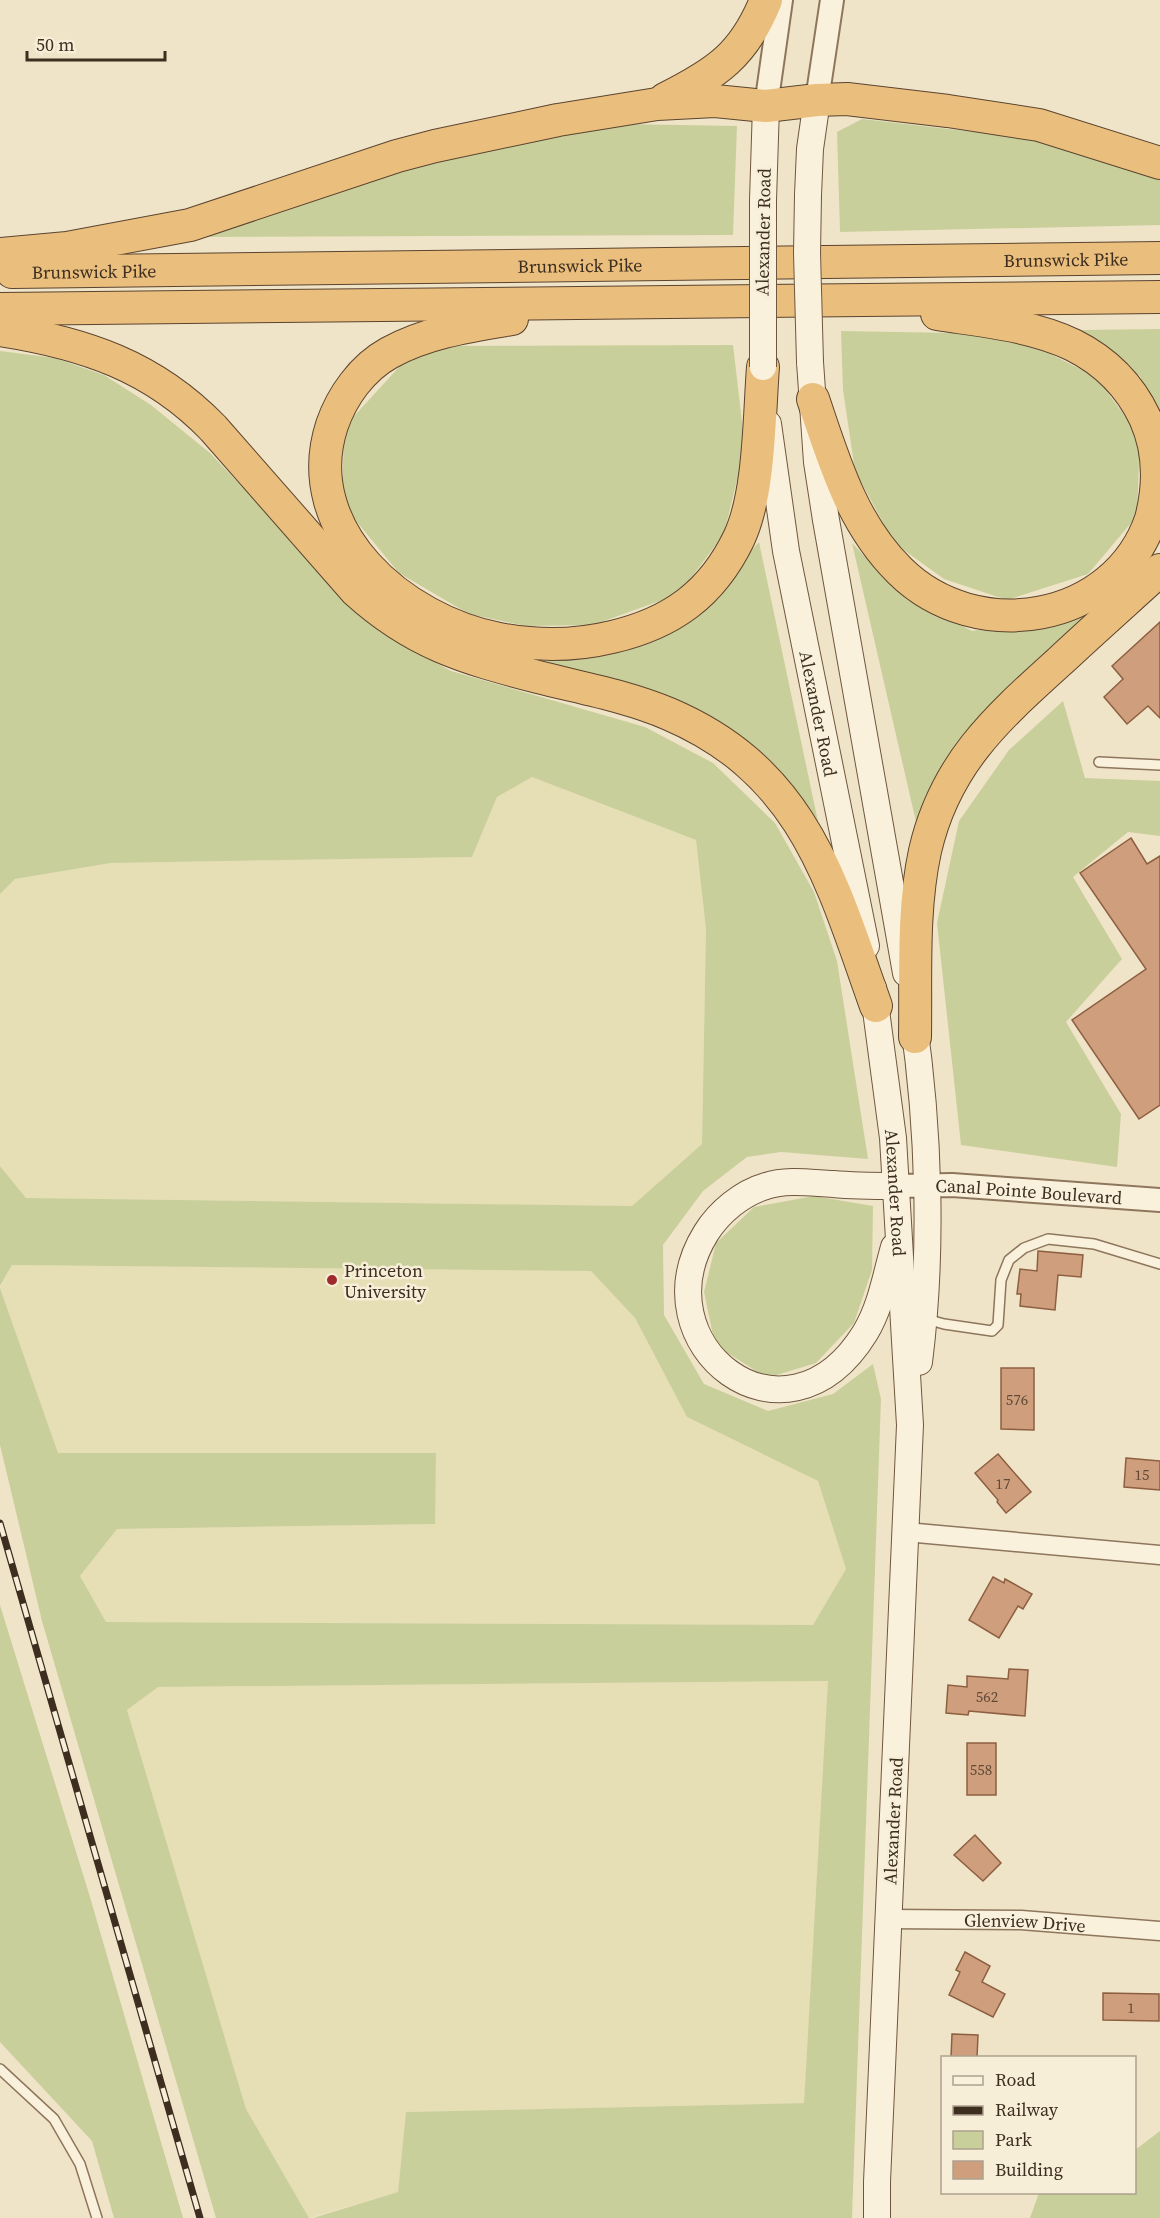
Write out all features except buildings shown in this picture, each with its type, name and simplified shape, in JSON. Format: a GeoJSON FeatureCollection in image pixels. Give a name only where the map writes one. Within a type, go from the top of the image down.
{"type":"FeatureCollection","features":[{"type":"Feature","properties":{"kind":"highway"},"geometry":{"type":"LineString","coordinates":[[657,104],[721,68],[752,31],[766,0]]}},
{"type":"Feature","properties":{"kind":"highway"},"geometry":{"type":"LineString","coordinates":[[0,254],[67,248],[190,225],[397,156],[435,146],[558,120],[657,104],[715,101],[766,106],[847,99],[1039,125],[1160,163]]}},
{"type":"Feature","properties":{"kind":"highway","name":"Brunswick Pike"},"geometry":{"type":"LineString","coordinates":[[0,272],[1160,258]]}},
{"type":"Feature","properties":{"kind":"highway","name":"Brunswick Pike"},"geometry":{"type":"LineString","coordinates":[[0,309],[1160,297]]}},
{"type":"Feature","properties":{"kind":"highway"},"geometry":{"type":"LineString","coordinates":[[813,399],[847,493],[875,543],[918,587],[957,608],[997,616],[1017,616],[1073,603],[1098,589],[1117,573],[1129,559],[1148,526],[1158,492],[1158,454],[1153,435],[1131,392],[1099,361],[1072,344],[1018,327],[844,300]]}},
{"type":"Feature","properties":{"kind":"highway"},"geometry":{"type":"LineString","coordinates":[[608,302],[482,324],[421,339],[387,354],[363,373],[350,388],[341,403],[329,436],[325,473],[328,497],[346,538],[365,563],[388,587],[428,613],[451,623],[499,639],[524,642],[570,644],[590,642],[631,632],[666,618],[691,601],[710,584],[729,555],[742,528],[755,474],[763,368]]}},
{"type":"Feature","properties":{"kind":"highway"},"geometry":{"type":"LineString","coordinates":[[0,330],[48,339],[92,351],[132,367],[168,389],[213,428],[356,591],[405,630],[443,649],[477,661],[624,699],[666,713],[706,732],[724,744],[760,775],[792,810],[804,829],[835,891],[876,1006]]}},
{"type":"Feature","properties":{"kind":"highway"},"geometry":{"type":"LineString","coordinates":[[915,1037],[918,899],[925,852],[952,780],[978,739],[1005,711],[1160,570]]}},
{"type":"Feature","properties":{"kind":"main road","name":"Alexander Road"},"geometry":{"type":"LineString","coordinates":[[817,100],[810,150],[807,275],[817,462],[905,970],[915,1037],[927,1185],[924,1318],[910,1425]]}},
{"type":"Feature","properties":{"kind":"main road","name":"Alexander Road"},"geometry":{"type":"LineString","coordinates":[[766,106],[763,200],[763,368],[772,454],[786,551],[876,1006],[893,1138],[900,1227],[910,1425],[877,2218]]}},
{"type":"Feature","properties":{"kind":"main road"},"geometry":{"type":"LineString","coordinates":[[897,1186],[784,1182],[764,1186],[751,1192],[728,1208],[709,1228],[700,1242],[691,1269],[689,1300],[696,1329],[703,1344],[723,1368],[736,1378],[750,1384],[779,1389],[819,1381],[838,1366],[865,1332],[878,1305],[900,1227]]}},
{"type":"Feature","properties":{"kind":"street","name":"Alexander Road"},"geometry":{"type":"LineString","coordinates":[[766,106],[781,0]]}},
{"type":"Feature","properties":{"kind":"street","name":"Alexander Road"},"geometry":{"type":"LineString","coordinates":[[817,100],[832,0]]}},
{"type":"Feature","properties":{"kind":"street","name":"Canal Pointe Boulevard"},"geometry":{"type":"LineString","coordinates":[[897,1186],[927,1185],[1160,1200]]}},
{"type":"Feature","properties":{"kind":"street"},"geometry":{"type":"LineString","coordinates":[[906,1532],[1160,1555]]}},
{"type":"Feature","properties":{"kind":"street","name":"Glenview Drive"},"geometry":{"type":"LineString","coordinates":[[889,1919],[1021,1920],[1160,1931]]}},
{"type":"Feature","properties":{"kind":"lane"},"geometry":{"type":"LineString","coordinates":[[1099,762],[1158,762]]}},
{"type":"Feature","properties":{"kind":"lane"},"geometry":{"type":"LineString","coordinates":[[924,1318],[944,1324],[992,1331],[998,1325],[1001,1280],[1009,1260],[1024,1248],[1048,1239],[1094,1244],[1160,1264]]}},
{"type":"Feature","properties":{"kind":"lane"},"geometry":{"type":"LineString","coordinates":[[0,2069],[54,2119],[80,2164],[97,2218]]}},
{"type":"Feature","properties":{"kind":"shaded area"},"geometry":{"type":"Polygon","coordinates":[[[532,777],[696,840],[706,929],[702,1144],[632,1206],[26,1198],[0,1166],[0,894],[15,879],[111,863],[472,857],[497,797],[532,777]]]}},
{"type":"Feature","properties":{"kind":"shaded area"},"geometry":{"type":"Polygon","coordinates":[[[12,1265],[591,1271],[635,1318],[687,1417],[818,1481],[846,1569],[814,1625],[106,1622],[80,1576],[117,1529],[434,1524],[436,1453],[58,1453],[0,1288],[12,1265]]]}},
{"type":"Feature","properties":{"kind":"shaded area"},"geometry":{"type":"Polygon","coordinates":[[[829,1681],[804,2103],[406,2112],[398,2192],[309,2218],[246,2109],[126,1711],[157,1687],[829,1681]]]}},
{"type":"Feature","properties":{"kind":"green space"},"geometry":{"type":"Polygon","coordinates":[[[862,119],[1026,138],[1160,180],[1160,225],[840,232],[837,132],[862,119]]]}},
{"type":"Feature","properties":{"kind":"green space"},"geometry":{"type":"Polygon","coordinates":[[[621,124],[737,126],[733,235],[207,237],[396,169],[621,124]]]}},
{"type":"Feature","properties":{"kind":"green space"},"geometry":{"type":"Polygon","coordinates":[[[1160,329],[1160,425],[1140,376],[1078,330],[1160,329]]]}},
{"type":"Feature","properties":{"kind":"green space"},"geometry":{"type":"Polygon","coordinates":[[[841,331],[1011,334],[1096,377],[1140,436],[1137,516],[1088,574],[1007,600],[944,579],[894,543],[855,471],[843,390],[841,331]]]}},
{"type":"Feature","properties":{"kind":"green space"},"geometry":{"type":"Polygon","coordinates":[[[733,345],[745,447],[724,534],[679,594],[593,625],[526,626],[469,614],[399,573],[342,504],[344,427],[400,366],[428,346],[733,345]]]}},
{"type":"Feature","properties":{"kind":"green space"},"geometry":{"type":"Polygon","coordinates":[[[0,351],[55,358],[104,375],[151,405],[210,453],[380,632],[451,671],[645,727],[713,763],[775,823],[814,892],[837,961],[868,1159],[781,1152],[747,1157],[703,1191],[663,1245],[664,1315],[704,1384],[768,1411],[833,1394],[873,1364],[881,1399],[852,2218],[313,2218],[398,2192],[406,2112],[804,2103],[828,1681],[158,1687],[127,1710],[246,2109],[309,2218],[216,2218],[42,1621],[0,1445],[0,1288],[58,1453],[436,1453],[435,1524],[117,1529],[80,1576],[106,1622],[813,1625],[846,1569],[818,1481],[687,1417],[635,1318],[591,1271],[12,1265],[0,1286],[0,1166],[26,1198],[632,1206],[702,1144],[706,929],[696,840],[532,777],[497,797],[472,857],[111,863],[15,879],[0,894],[0,351]]]}},
{"type":"Feature","properties":{"kind":"green space"},"geometry":{"type":"Polygon","coordinates":[[[759,542],[820,831],[705,717],[541,663],[691,616],[759,542]]]}},
{"type":"Feature","properties":{"kind":"green space"},"geometry":{"type":"Polygon","coordinates":[[[852,543],[901,594],[972,631],[1093,612],[990,705],[945,760],[916,822],[852,543]]]}},
{"type":"Feature","properties":{"kind":"green space"},"geometry":{"type":"Polygon","coordinates":[[[1063,701],[1085,778],[1160,781],[1160,836],[1128,832],[1073,877],[1122,959],[1066,1022],[1121,1114],[1117,1167],[961,1145],[937,923],[959,821],[1009,750],[1063,701]]]}},
{"type":"Feature","properties":{"kind":"green space"},"geometry":{"type":"Polygon","coordinates":[[[814,1196],[873,1206],[872,1270],[854,1323],[816,1363],[767,1378],[715,1345],[704,1292],[716,1243],[754,1207],[814,1196]]]}},
{"type":"Feature","properties":{"kind":"green space"},"geometry":{"type":"Polygon","coordinates":[[[0,1605],[90,1897],[183,2218],[114,2218],[92,2141],[0,2042],[0,1605]]]}},
{"type":"Feature","properties":{"kind":"green space"},"geometry":{"type":"Polygon","coordinates":[[[1160,2131],[1160,2218],[1030,2218],[1039,2194],[1136,2194],[1136,2149],[1160,2131]]]}},
{"type":"Feature","properties":{"kind":"railway"},"geometry":{"type":"LineString","coordinates":[[0,1523],[200,2218]]}},
{"type":"Feature","properties":{"kind":"place","name":"Princeton University"},"geometry":{"type":"Point","coordinates":[332,1280]}}]}
